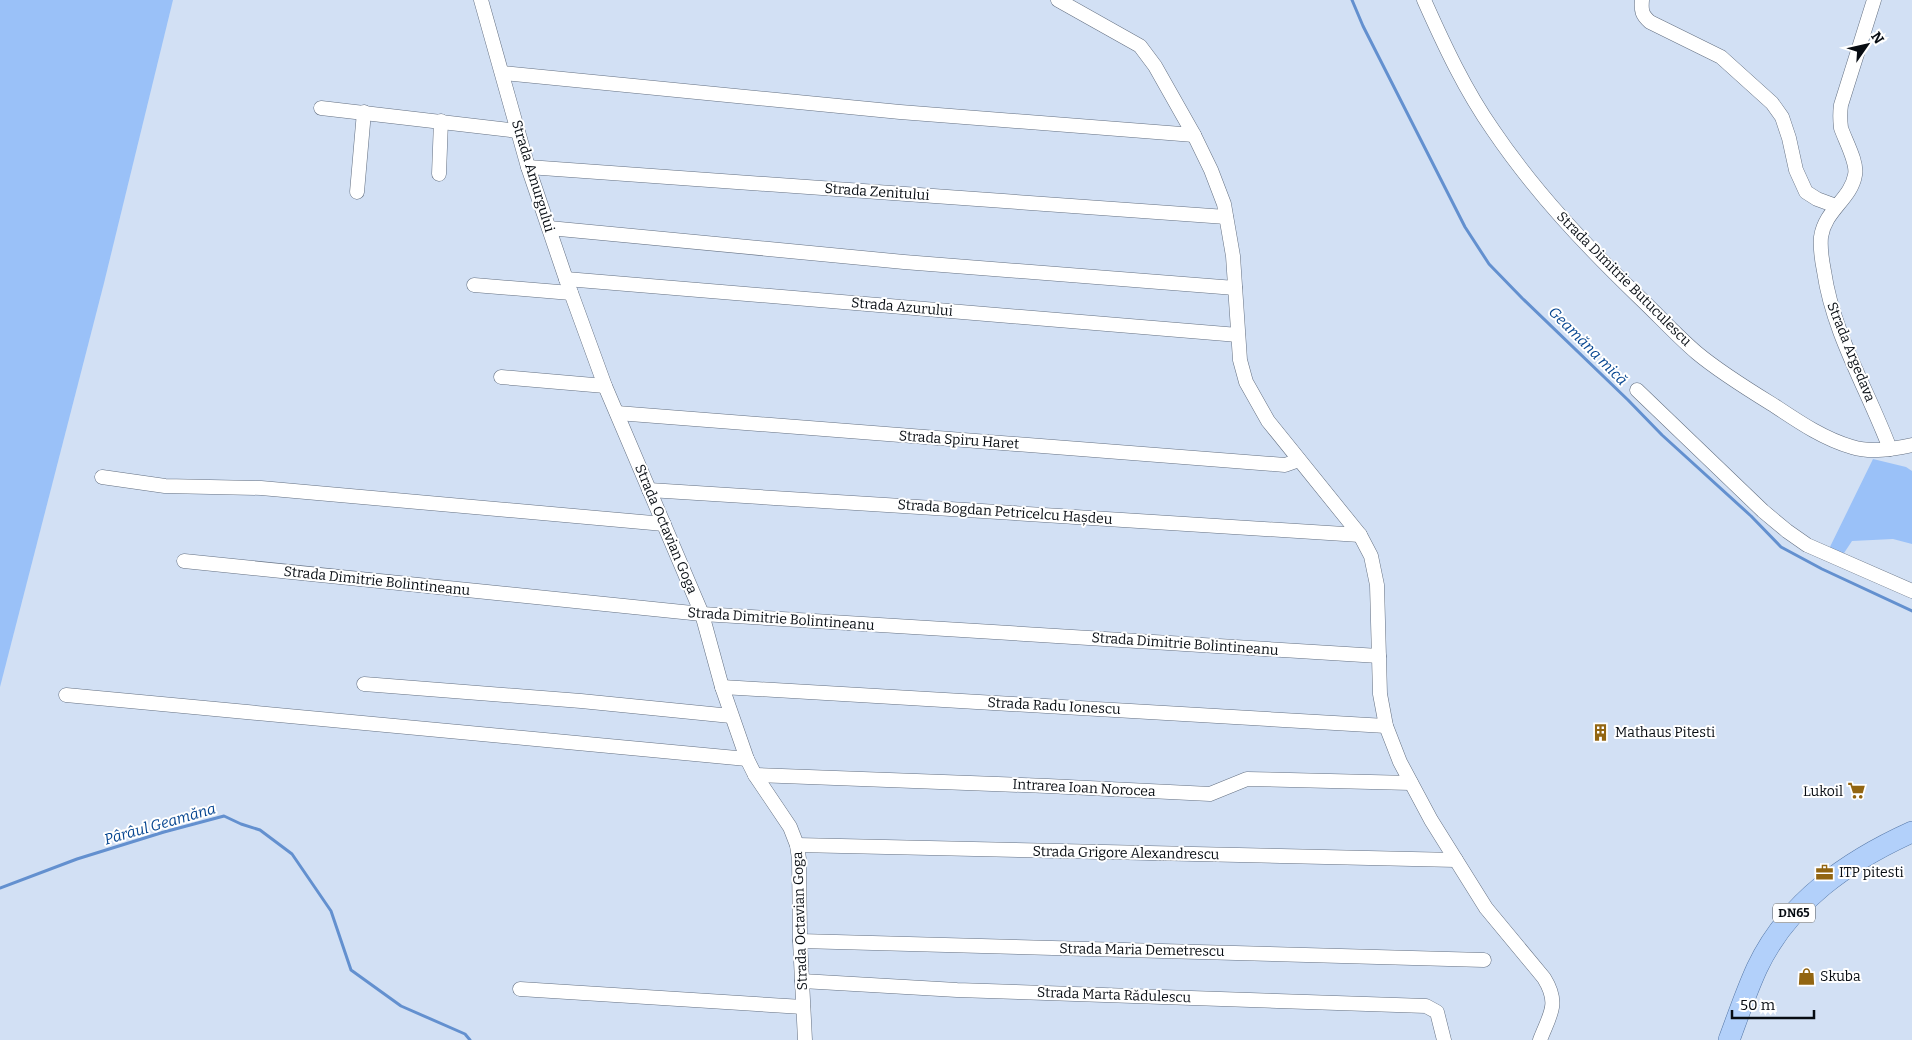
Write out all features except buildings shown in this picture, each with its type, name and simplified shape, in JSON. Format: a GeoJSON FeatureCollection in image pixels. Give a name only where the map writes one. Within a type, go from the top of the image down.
{"type":"FeatureCollection","features":[{"type":"Feature","properties":{"kind":"main road","name":"DN65"},"geometry":{"type":"LineString","coordinates":[[1729,1040],[1758,967],[1788,919],[1823,884],[1848,865],[1872,850],[1912,832]]}},
{"type":"Feature","properties":{"kind":"street","name":"Strada Amurgului"},"geometry":{"type":"LineString","coordinates":[[482,0],[528,167],[566,279]]}},
{"type":"Feature","properties":{"kind":"street"},"geometry":{"type":"LineString","coordinates":[[1058,0],[1140,46],[1155,66],[1194,135],[1211,170],[1224,204],[1233,256],[1240,360],[1246,382],[1268,421],[1360,535],[1372,556],[1376,585],[1380,694],[1386,726],[1400,762],[1411,783],[1486,908],[1552,990],[1554,1003],[1540,1040]]}},
{"type":"Feature","properties":{"kind":"street","name":"Strada Dimitrie Butuculescu"},"geometry":{"type":"LineString","coordinates":[[1424,0],[1468,90],[1492,130],[1520,169],[1559,216],[1697,353],[1801,422],[1833,440],[1854,448],[1890,449],[1912,444]]}},
{"type":"Feature","properties":{"kind":"street"},"geometry":{"type":"LineString","coordinates":[[1642,0],[1643,16],[1650,22],[1721,57],[1772,103],[1782,117],[1796,170],[1806,192],[1817,199],[1836,206]]}},
{"type":"Feature","properties":{"kind":"street","name":"Strada Argedava"},"geometry":{"type":"LineString","coordinates":[[1874,0],[1841,105],[1840,114],[1841,126],[1856,174],[1849,190],[1828,216],[1821,239],[1828,299],[1890,449]]}},
{"type":"Feature","properties":{"kind":"street"},"geometry":{"type":"LineString","coordinates":[[502,73],[891,111],[1194,135]]}},
{"type":"Feature","properties":{"kind":"street"},"geometry":{"type":"LineString","coordinates":[[321,108],[518,131]]}},
{"type":"Feature","properties":{"kind":"street"},"geometry":{"type":"LineString","coordinates":[[358,192],[364,112]]}},
{"type":"Feature","properties":{"kind":"street"},"geometry":{"type":"LineString","coordinates":[[438,174],[441,121]]}},
{"type":"Feature","properties":{"kind":"street","name":"Strada Zenitului"},"geometry":{"type":"LineString","coordinates":[[528,167],[1226,217]]}},
{"type":"Feature","properties":{"kind":"street"},"geometry":{"type":"LineString","coordinates":[[549,228],[904,262],[1235,288]]}},
{"type":"Feature","properties":{"kind":"street","name":"Strada Octavian Goga"},"geometry":{"type":"LineString","coordinates":[[566,279],[605,386],[702,614],[731,716],[747,759],[755,775],[790,827],[797,845],[805,1040]]}},
{"type":"Feature","properties":{"kind":"street","name":"Strada Azurului"},"geometry":{"type":"LineString","coordinates":[[566,279],[1238,335]]}},
{"type":"Feature","properties":{"kind":"street"},"geometry":{"type":"LineString","coordinates":[[474,285],[571,293]]}},
{"type":"Feature","properties":{"kind":"street"},"geometry":{"type":"LineString","coordinates":[[501,377],[605,386]]}},
{"type":"Feature","properties":{"kind":"street"},"geometry":{"type":"LineString","coordinates":[[1637,390],[1762,511],[1787,531],[1807,545],[1912,591]]}},
{"type":"Feature","properties":{"kind":"street","name":"Strada Spiru Haret"},"geometry":{"type":"LineString","coordinates":[[617,414],[1285,466],[1299,460]]}},
{"type":"Feature","properties":{"kind":"street"},"geometry":{"type":"LineString","coordinates":[[102,477],[165,486],[260,488],[664,524]]}},
{"type":"Feature","properties":{"kind":"street","name":"Strada Bogdan Petricelcu Hașdeu"},"geometry":{"type":"LineString","coordinates":[[649,490],[1360,535]]}},
{"type":"Feature","properties":{"kind":"street","name":"Strada Dimitrie Bolintineanu"},"geometry":{"type":"LineString","coordinates":[[184,561],[702,614],[1379,656]]}},
{"type":"Feature","properties":{"kind":"street"},"geometry":{"type":"LineString","coordinates":[[364,684],[581,701],[731,716]]}},
{"type":"Feature","properties":{"kind":"street","name":"Strada Radu Ionescu"},"geometry":{"type":"LineString","coordinates":[[722,686],[1386,726]]}},
{"type":"Feature","properties":{"kind":"street"},"geometry":{"type":"LineString","coordinates":[[66,695],[747,759]]}},
{"type":"Feature","properties":{"kind":"street","name":"Intrarea Ioan Norocea"},"geometry":{"type":"LineString","coordinates":[[755,775],[1210,794],[1246,779],[1411,783]]}},
{"type":"Feature","properties":{"kind":"street","name":"Strada Grigore Alexandrescu"},"geometry":{"type":"LineString","coordinates":[[797,845],[1456,860]]}},
{"type":"Feature","properties":{"kind":"street","name":"Strada Maria Demetrescu"},"geometry":{"type":"LineString","coordinates":[[800,941],[1484,960]]}},
{"type":"Feature","properties":{"kind":"street","name":"Strada Marta Rădulescu"},"geometry":{"type":"LineString","coordinates":[[802,981],[957,990],[1426,1006],[1437,1012],[1444,1040]]}},
{"type":"Feature","properties":{"kind":"street"},"geometry":{"type":"LineString","coordinates":[[520,989],[803,1007]]}},
{"type":"Feature","properties":{"kind":"shaded area"},"geometry":{"type":"Polygon","coordinates":[[[0,0],[173,0],[104,283],[0,687],[0,0]]]}},
{"type":"Feature","properties":{"kind":"shaded area"},"geometry":{"type":"Polygon","coordinates":[[[1873,459],[1906,467],[1912,471],[1912,544],[1893,539],[1852,541],[1840,559],[1827,553],[1873,459]]]}},
{"type":"Feature","properties":{"kind":"waterway","name":"Geamăna mică"},"geometry":{"type":"LineString","coordinates":[[1352,0],[1363,26],[1465,227],[1489,264],[1662,435],[1751,516],[1781,547],[1822,569],[1912,611]]}},
{"type":"Feature","properties":{"kind":"waterway","name":"Pârâul Geamăna"},"geometry":{"type":"LineString","coordinates":[[0,888],[77,859],[224,816],[260,830],[292,854],[331,911],[351,970],[401,1006],[465,1034],[470,1040]]}},
{"type":"Feature","properties":{"kind":"place","name":"Mathaus Pitesti"},"geometry":{"type":"Point","coordinates":[1601,732]}},
{"type":"Feature","properties":{"kind":"place","name":"Lukoil"},"geometry":{"type":"Point","coordinates":[1857,791]}},
{"type":"Feature","properties":{"kind":"place","name":"ITP pitesti"},"geometry":{"type":"Point","coordinates":[1825,872]}},
{"type":"Feature","properties":{"kind":"place","name":"Skuba"},"geometry":{"type":"Point","coordinates":[1806,976]}}]}
